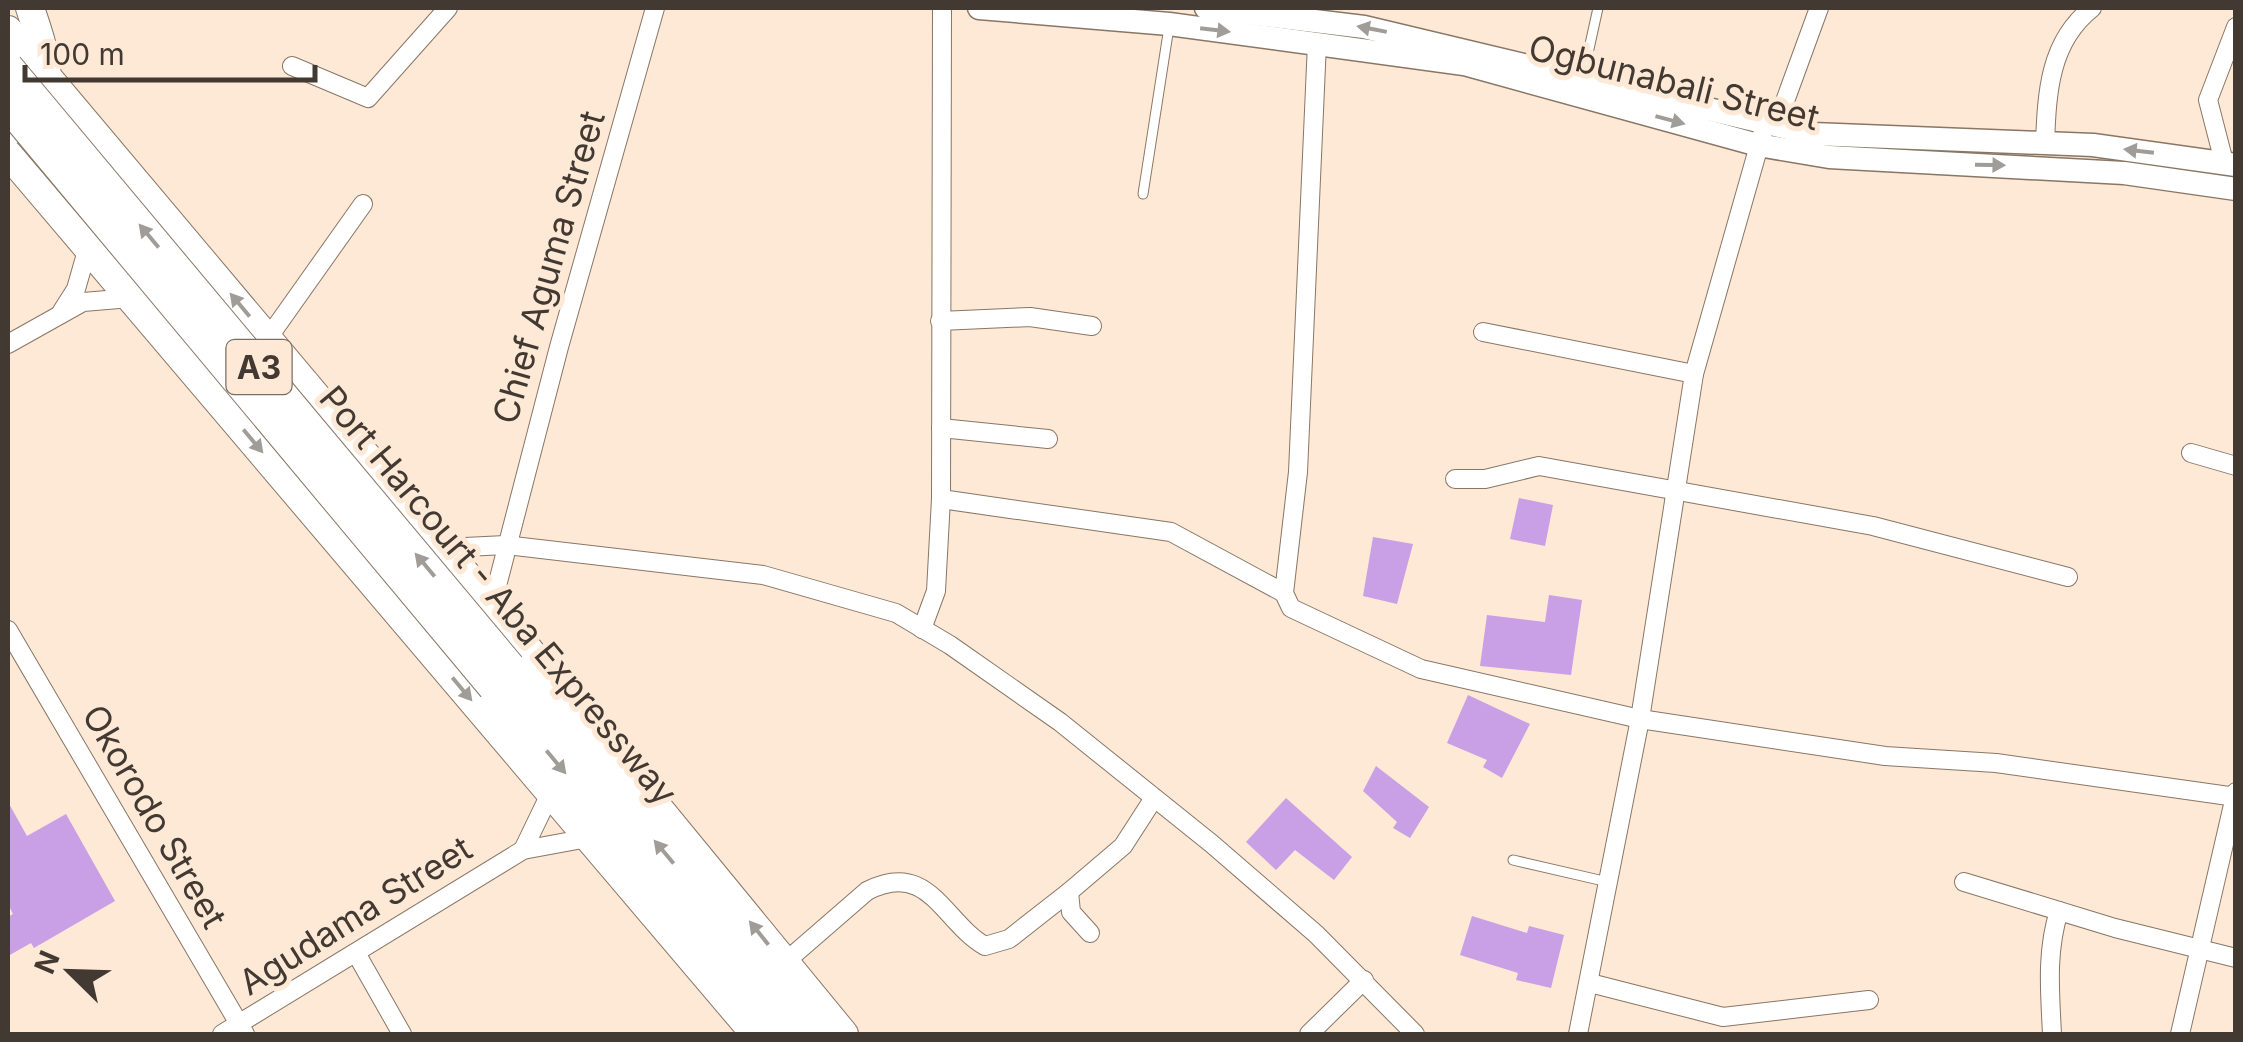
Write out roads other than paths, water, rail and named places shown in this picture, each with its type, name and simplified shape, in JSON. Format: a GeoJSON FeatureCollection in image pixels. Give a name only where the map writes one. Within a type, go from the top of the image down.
{"type":"FeatureCollection","features":[{"type":"Feature","properties":{"kind":"highway","name":"Port Harcourt - Aba Expressway"},"geometry":{"type":"LineString","coordinates":[[8,67],[786,1034]]}},
{"type":"Feature","properties":{"kind":"highway","name":"Port Harcourt - Aba Expressway"},"geometry":{"type":"LineString","coordinates":[[8,106],[501,678],[816,1034]]}},
{"type":"Feature","properties":{"kind":"main road"},"geometry":{"type":"LineString","coordinates":[[8,131],[32,121],[46,101],[44,48],[30,8]]}},
{"type":"Feature","properties":{"kind":"main road"},"geometry":{"type":"LineString","coordinates":[[8,30],[444,548],[844,1034]]}},
{"type":"Feature","properties":{"kind":"main road"},"geometry":{"type":"LineString","coordinates":[[8,154],[755,1034]]}},
{"type":"Feature","properties":{"kind":"street"},"geometry":{"type":"LineString","coordinates":[[292,66],[368,98],[448,8]]}},
{"type":"Feature","properties":{"kind":"street","name":"Chief Aguma Street"},"geometry":{"type":"LineString","coordinates":[[492,606],[655,8]]}},
{"type":"Feature","properties":{"kind":"street"},"geometry":{"type":"LineString","coordinates":[[922,629],[936,591],[941,499],[942,8]]}},
{"type":"Feature","properties":{"kind":"street","name":"Ogbunabali Street"},"geometry":{"type":"LineString","coordinates":[[978,8],[1169,24],[1464,64],[1758,145],[1889,163],[2033,166],[2236,189]]}},
{"type":"Feature","properties":{"kind":"street","name":"Ogbunabali Street"},"geometry":{"type":"LineString","coordinates":[[1206,8],[1275,12],[1364,27],[1813,134],[2045,143],[2230,163]]}},
{"type":"Feature","properties":{"kind":"street"},"geometry":{"type":"LineString","coordinates":[[1578,1034],[1640,719],[1694,374],[1758,145],[1772,122],[1819,8]]}},
{"type":"Feature","properties":{"kind":"street"},"geometry":{"type":"LineString","coordinates":[[2045,143],[2047,82],[2070,31],[2092,8]]}},
{"type":"Feature","properties":{"kind":"street"},"geometry":{"type":"LineString","coordinates":[[2230,163],[2208,100],[2236,27]]}},
{"type":"Feature","properties":{"kind":"street"},"geometry":{"type":"LineString","coordinates":[[1317,43],[1298,472],[1284,593],[1290,608],[1308,620],[1420,669],[1640,719],[1886,756],[1996,763],[2235,796],[2180,1034]]}},
{"type":"Feature","properties":{"kind":"street"},"geometry":{"type":"LineString","coordinates":[[268,338],[363,204]]}},
{"type":"Feature","properties":{"kind":"street"},"geometry":{"type":"LineString","coordinates":[[62,312],[76,289],[88,248]]}},
{"type":"Feature","properties":{"kind":"street"},"geometry":{"type":"LineString","coordinates":[[8,344],[84,302],[132,298]]}},
{"type":"Feature","properties":{"kind":"street"},"geometry":{"type":"LineString","coordinates":[[940,321],[1030,317],[1092,326]]}},
{"type":"Feature","properties":{"kind":"street"},"geometry":{"type":"LineString","coordinates":[[1483,332],[1694,374]]}},
{"type":"Feature","properties":{"kind":"street"},"geometry":{"type":"LineString","coordinates":[[940,428],[1048,439]]}},
{"type":"Feature","properties":{"kind":"street"},"geometry":{"type":"LineString","coordinates":[[2192,454],[2236,466]]}},
{"type":"Feature","properties":{"kind":"street"},"geometry":{"type":"LineString","coordinates":[[1455,479],[1485,478],[1539,466],[1873,526],[2068,576]]}},
{"type":"Feature","properties":{"kind":"street"},"geometry":{"type":"LineString","coordinates":[[941,499],[1171,532],[1284,593]]}},
{"type":"Feature","properties":{"kind":"street"},"geometry":{"type":"LineString","coordinates":[[444,548],[506,546],[764,575],[896,613],[1060,722],[1154,798],[1316,934],[1415,1034]]}},
{"type":"Feature","properties":{"kind":"street","name":"Okorodo Street"},"geometry":{"type":"LineString","coordinates":[[8,630],[242,1029]]}},
{"type":"Feature","properties":{"kind":"street"},"geometry":{"type":"LineString","coordinates":[[523,850],[550,794]]}},
{"type":"Feature","properties":{"kind":"street"},"geometry":{"type":"LineString","coordinates":[[784,962],[867,892],[882,884],[917,886],[939,899],[985,946],[1009,938],[1123,846],[1154,798]]}},
{"type":"Feature","properties":{"kind":"street"},"geometry":{"type":"LineString","coordinates":[[523,850],[588,838]]}},
{"type":"Feature","properties":{"kind":"street","name":"Agudama Street"},"geometry":{"type":"LineString","coordinates":[[222,1034],[242,1029],[523,850]]}},
{"type":"Feature","properties":{"kind":"street"},"geometry":{"type":"LineString","coordinates":[[1964,882],[2236,958]]}},
{"type":"Feature","properties":{"kind":"street"},"geometry":{"type":"LineString","coordinates":[[1069,892],[1071,912],[1090,934]]}},
{"type":"Feature","properties":{"kind":"street"},"geometry":{"type":"LineString","coordinates":[[2052,1034],[2049,973],[2052,935],[2059,911]]}},
{"type":"Feature","properties":{"kind":"street"},"geometry":{"type":"LineString","coordinates":[[356,954],[402,1034]]}},
{"type":"Feature","properties":{"kind":"street"},"geometry":{"type":"LineString","coordinates":[[1309,1034],[1364,980]]}},
{"type":"Feature","properties":{"kind":"street"},"geometry":{"type":"LineString","coordinates":[[1590,984],[1724,1016],[1869,1000]]}},
{"type":"Feature","properties":{"kind":"lane"},"geometry":{"type":"LineString","coordinates":[[1583,79],[1584,57],[1598,8]]}},
{"type":"Feature","properties":{"kind":"lane"},"geometry":{"type":"LineString","coordinates":[[1143,194],[1169,24]]}},
{"type":"Feature","properties":{"kind":"lane"},"geometry":{"type":"LineString","coordinates":[[1513,860],[1608,882]]}}]}
